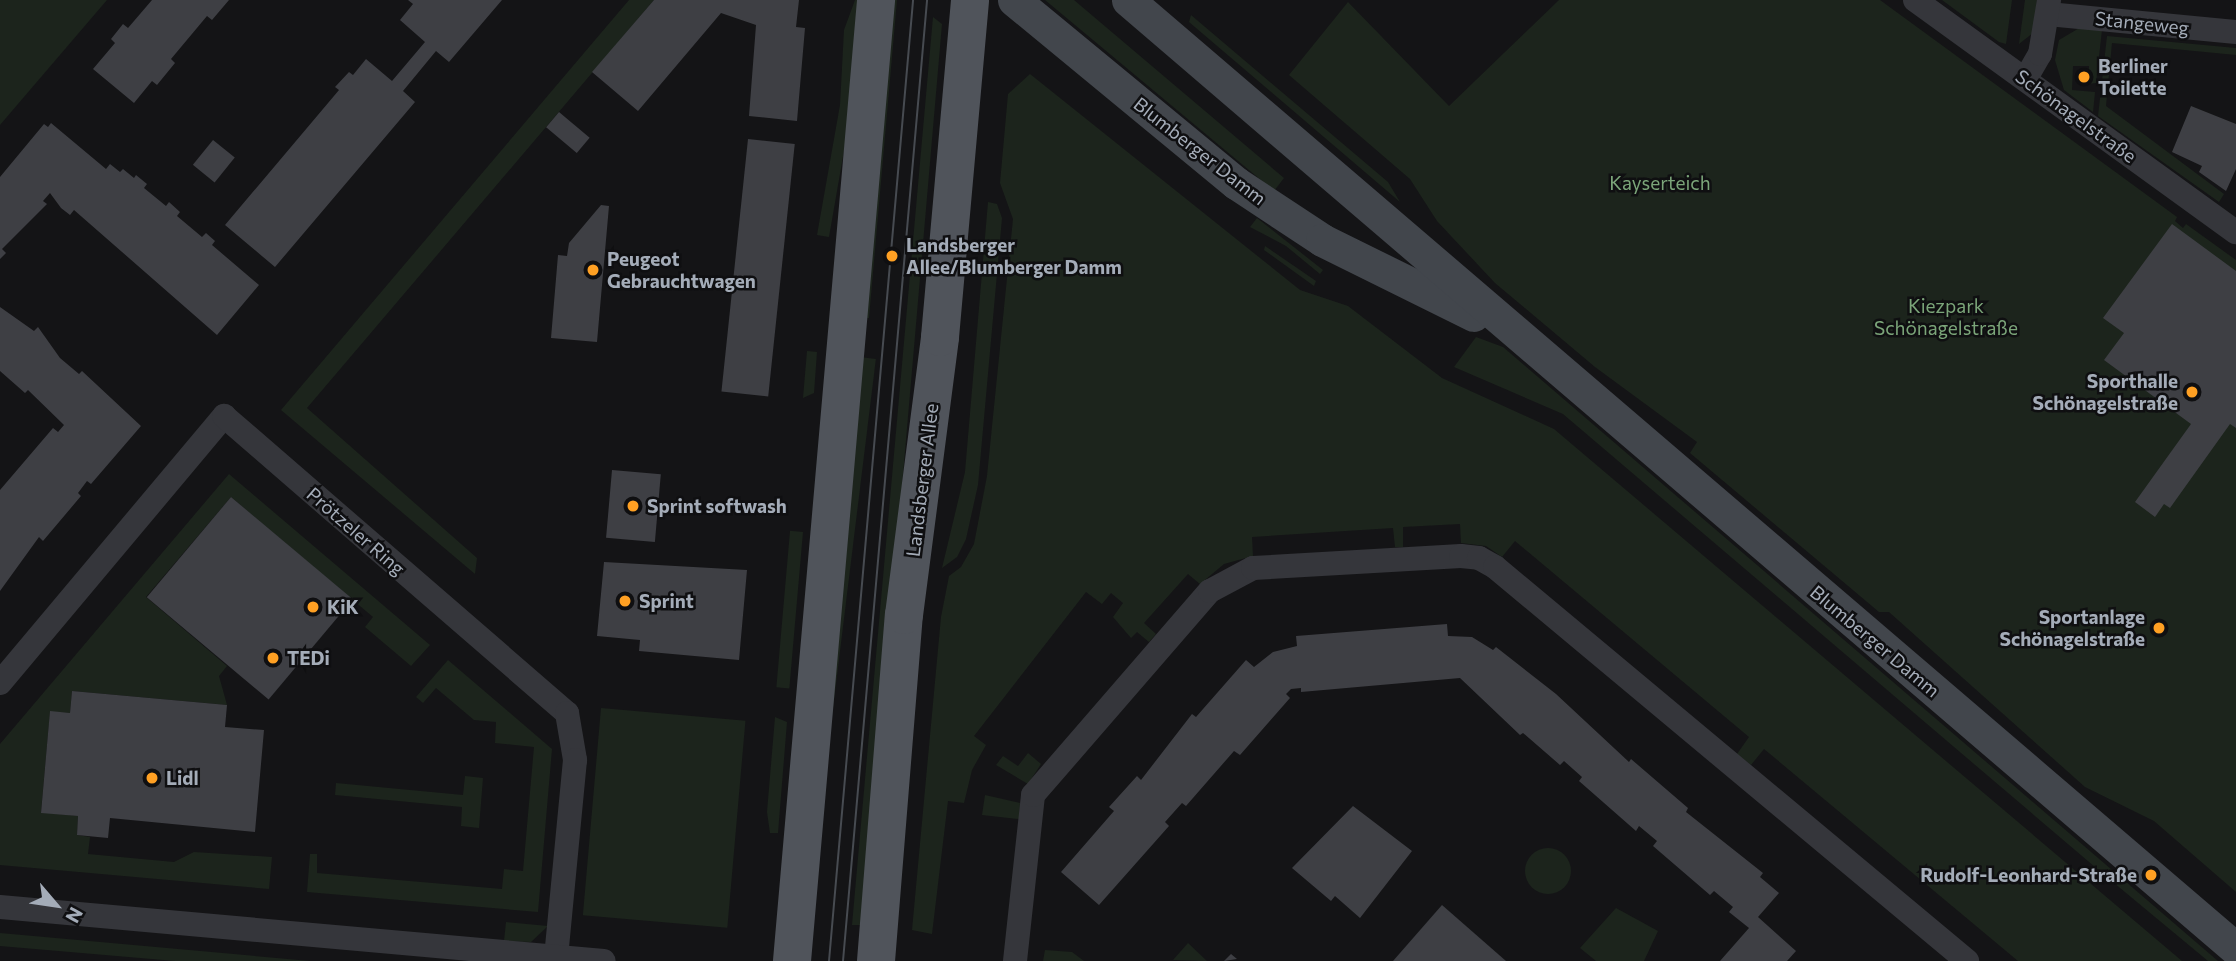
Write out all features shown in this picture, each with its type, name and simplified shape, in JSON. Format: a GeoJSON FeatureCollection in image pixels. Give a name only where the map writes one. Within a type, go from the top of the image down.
{"type":"FeatureCollection","features":[{"type":"Feature","properties":{"kind":"main road"},"geometry":{"type":"LineString","coordinates":[[792,961],[876,0]]}},
{"type":"Feature","properties":{"kind":"main road","name":"Landsberger Allee"},"geometry":{"type":"LineString","coordinates":[[876,961],[904,615],[940,337],[970,0]]}},
{"type":"Feature","properties":{"kind":"main road","name":"Blumberger Damm"},"geometry":{"type":"LineString","coordinates":[[1014,0],[1247,191],[1322,240],[1514,335]]}},
{"type":"Feature","properties":{"kind":"main road","name":"Blumberger Damm"},"geometry":{"type":"LineString","coordinates":[[1128,0],[1514,335],[2236,949]]}},
{"type":"Feature","properties":{"kind":"street","name":"Schönagelstraße"},"geometry":{"type":"LineString","coordinates":[[1915,0],[2236,232]]}},
{"type":"Feature","properties":{"kind":"street"},"geometry":{"type":"LineString","coordinates":[[2026,78],[2040,54],[2048,7]]}},
{"type":"Feature","properties":{"kind":"street","name":"Stangeweg"},"geometry":{"type":"LineString","coordinates":[[2048,7],[2236,32]]}},
{"type":"Feature","properties":{"kind":"street","name":"Prötzeler Ring"},"geometry":{"type":"LineString","coordinates":[[0,683],[224,416],[567,713],[575,760],[556,956]]}},
{"type":"Feature","properties":{"kind":"street"},"geometry":{"type":"LineString","coordinates":[[1015,961],[1033,795],[1210,591],[1253,568],[1479,558],[1968,961]]}},
{"type":"Feature","properties":{"kind":"street"},"geometry":{"type":"LineString","coordinates":[[0,907],[604,961]]}},
{"type":"Feature","properties":{"kind":"green space"},"geometry":{"type":"Polygon","coordinates":[[[0,0],[107,0],[0,125],[0,0]]]}},
{"type":"Feature","properties":{"kind":"green space"},"geometry":{"type":"Polygon","coordinates":[[[629,0],[654,0],[307,408],[477,558],[475,574],[281,410],[629,0]]]}},
{"type":"Feature","properties":{"kind":"green space"},"geometry":{"type":"Polygon","coordinates":[[[855,0],[861,0],[849,122],[829,237],[817,235],[840,105],[844,30],[855,0]]]}},
{"type":"Feature","properties":{"kind":"green space"},"geometry":{"type":"Polygon","coordinates":[[[891,0],[897,0],[869,318],[864,318],[891,0]]]}},
{"type":"Feature","properties":{"kind":"green space"},"geometry":{"type":"Polygon","coordinates":[[[1045,0],[1074,0],[1284,178],[1274,191],[1045,0]]]}},
{"type":"Feature","properties":{"kind":"green space"},"geometry":{"type":"Polygon","coordinates":[[[1559,0],[1880,0],[2177,217],[2175,221],[2183,228],[2186,224],[2236,260],[2236,892],[2154,821],[2085,787],[1889,612],[1879,612],[1690,453],[1697,442],[1595,367],[1495,283],[1437,221],[1410,179],[1289,75],[1348,2],[1449,106],[1559,0]]]}},
{"type":"Feature","properties":{"kind":"green space"},"geometry":{"type":"Polygon","coordinates":[[[1942,0],[2012,0],[2006,44],[1999,42],[1942,0]]]}},
{"type":"Feature","properties":{"kind":"green space"},"geometry":{"type":"Polygon","coordinates":[[[2025,0],[2037,0],[2033,33],[2019,44],[2025,0]]]}},
{"type":"Feature","properties":{"kind":"green space"},"geometry":{"type":"Polygon","coordinates":[[[1191,15],[1388,182],[1400,202],[1189,22],[1191,15]]]}},
{"type":"Feature","properties":{"kind":"green space"},"geometry":{"type":"Polygon","coordinates":[[[933,17],[942,24],[864,925],[852,925],[933,17]]]}},
{"type":"Feature","properties":{"kind":"green space"},"geometry":{"type":"Polygon","coordinates":[[[2081,27],[2102,30],[2096,83],[2088,84],[2089,66],[2073,66],[2072,90],[2095,92],[2093,112],[2064,90],[2055,60],[2059,40],[2081,27]]]}},
{"type":"Feature","properties":{"kind":"green space"},"geometry":{"type":"Polygon","coordinates":[[[2107,36],[2236,48],[2236,55],[2112,43],[2106,106],[2224,194],[2219,202],[2098,116],[2107,36]]]}},
{"type":"Feature","properties":{"kind":"green space"},"geometry":{"type":"Polygon","coordinates":[[[1030,74],[1300,290],[1348,306],[1442,378],[1554,429],[2182,961],[2018,961],[1764,749],[1751,765],[1737,754],[1749,737],[1515,541],[1502,557],[1486,546],[1461,543],[1460,524],[1403,527],[1403,547],[1395,547],[1393,528],[1252,537],[1253,556],[1224,564],[1200,584],[1188,574],[1144,623],[1156,634],[1149,642],[1137,632],[1131,638],[1113,617],[1123,603],[1111,593],[1102,604],[1086,592],[974,736],[986,745],[972,770],[964,803],[948,801],[932,934],[912,930],[941,617],[949,576],[961,567],[974,544],[987,476],[1013,219],[1000,183],[1008,94],[1030,74]]]}},
{"type":"Feature","properties":{"kind":"green space"},"geometry":{"type":"Polygon","coordinates":[[[988,202],[997,204],[1002,218],[978,485],[966,539],[957,557],[942,568],[965,472],[988,202]]]}},
{"type":"Feature","properties":{"kind":"green space"},"geometry":{"type":"Polygon","coordinates":[[[1257,218],[1323,270],[1320,274],[1286,246],[1250,227],[1257,218]]]}},
{"type":"Feature","properties":{"kind":"green space"},"geometry":{"type":"Polygon","coordinates":[[[1265,246],[1316,281],[1314,286],[1264,250],[1265,246]]]}},
{"type":"Feature","properties":{"kind":"green space"},"geometry":{"type":"Polygon","coordinates":[[[1476,337],[1503,347],[2218,961],[2208,961],[2102,873],[1563,414],[1454,367],[1476,337]]]}},
{"type":"Feature","properties":{"kind":"green space"},"geometry":{"type":"Polygon","coordinates":[[[807,351],[817,352],[814,393],[803,398],[807,351]]]}},
{"type":"Feature","properties":{"kind":"green space"},"geometry":{"type":"Polygon","coordinates":[[[860,357],[876,359],[807,920],[791,918],[860,357]]]}},
{"type":"Feature","properties":{"kind":"green space"},"geometry":{"type":"Polygon","coordinates":[[[229,474],[430,645],[411,666],[365,627],[373,617],[231,497],[146,597],[227,666],[219,676],[227,705],[72,691],[70,713],[50,712],[41,812],[78,816],[77,835],[90,837],[88,854],[174,862],[194,852],[272,857],[269,889],[0,865],[0,744],[229,474]]]}},
{"type":"Feature","properties":{"kind":"green space"},"geometry":{"type":"Polygon","coordinates":[[[790,531],[803,532],[789,688],[776,687],[790,531]]]}},
{"type":"Feature","properties":{"kind":"green space"},"geometry":{"type":"Polygon","coordinates":[[[448,660],[552,749],[538,912],[307,892],[310,854],[317,854],[317,873],[502,889],[504,869],[523,871],[534,747],[495,743],[496,722],[474,720],[436,688],[423,703],[416,697],[448,660]]]}},
{"type":"Feature","properties":{"kind":"green space"},"geometry":{"type":"Polygon","coordinates":[[[601,708],[745,721],[727,928],[583,915],[601,708]]]}},
{"type":"Feature","properties":{"kind":"green space"},"geometry":{"type":"Polygon","coordinates":[[[775,717],[787,722],[778,833],[770,833],[767,812],[775,717]]]}},
{"type":"Feature","properties":{"kind":"green space"},"geometry":{"type":"Polygon","coordinates":[[[1028,753],[1041,764],[1028,784],[996,765],[1003,756],[1018,766],[1028,753]]]}},
{"type":"Feature","properties":{"kind":"green space"},"geometry":{"type":"Polygon","coordinates":[[[465,776],[483,778],[479,828],[461,826],[462,807],[335,795],[336,783],[463,795],[465,776]]]}},
{"type":"Feature","properties":{"kind":"green space"},"geometry":{"type":"Polygon","coordinates":[[[985,795],[1020,803],[1019,819],[982,815],[985,795]]]}},
{"type":"Feature","properties":{"kind":"green space"},"geometry":{"type":"Polygon","coordinates":[[[1548,848],[1565,854],[1571,871],[1565,888],[1548,894],[1531,888],[1525,871],[1531,854],[1548,848]]]}},
{"type":"Feature","properties":{"kind":"green space"},"geometry":{"type":"Polygon","coordinates":[[[1616,908],[1658,931],[1644,961],[1596,961],[1580,948],[1616,908]]]}},
{"type":"Feature","properties":{"kind":"green space"},"geometry":{"type":"Polygon","coordinates":[[[506,922],[548,926],[531,942],[504,941],[506,922]]]}},
{"type":"Feature","properties":{"kind":"green space"},"geometry":{"type":"Polygon","coordinates":[[[0,933],[310,961],[175,961],[0,946],[0,933]]]}},
{"type":"Feature","properties":{"kind":"green space"},"geometry":{"type":"Polygon","coordinates":[[[1188,943],[1207,961],[1173,960],[1188,943]]]}},
{"type":"Feature","properties":{"kind":"green space"},"geometry":{"type":"Polygon","coordinates":[[[1045,950],[1072,952],[1084,961],[1043,961],[1045,950]]]}},
{"type":"Feature","properties":{"kind":"building"},"geometry":{"type":"Polygon","coordinates":[[[152,0],[229,0],[212,20],[207,16],[171,59],[175,63],[157,85],[152,81],[134,103],[93,69],[115,43],[111,39],[123,24],[128,28],[152,0]]]}},
{"type":"Feature","properties":{"kind":"building"},"geometry":{"type":"Polygon","coordinates":[[[408,0],[502,0],[449,62],[436,51],[403,91],[415,102],[275,267],[225,225],[339,90],[335,87],[349,72],[353,75],[366,59],[392,81],[425,42],[400,20],[413,4],[408,0]]]}},
{"type":"Feature","properties":{"kind":"building"},"geometry":{"type":"Polygon","coordinates":[[[654,0],[799,0],[796,27],[805,28],[797,121],[749,116],[756,25],[721,13],[638,111],[592,72],[654,0]]]}},
{"type":"Feature","properties":{"kind":"building","name":"Berliner Toilette"},"geometry":{"type":"Polygon","coordinates":[[[2080,70],[2089,70],[2088,84],[2078,83],[2080,70]]]}},
{"type":"Feature","properties":{"kind":"building"},"geometry":{"type":"Polygon","coordinates":[[[2191,106],[2236,124],[2236,169],[2226,191],[2199,172],[2202,166],[2172,152],[2191,106]]]}},
{"type":"Feature","properties":{"kind":"building"},"geometry":{"type":"Polygon","coordinates":[[[559,112],[590,138],[577,153],[546,127],[559,112]]]}},
{"type":"Feature","properties":{"kind":"building"},"geometry":{"type":"Polygon","coordinates":[[[51,123],[106,169],[110,164],[120,172],[123,169],[134,178],[136,175],[147,184],[144,188],[166,206],[169,202],[180,212],[177,216],[202,237],[206,233],[215,241],[212,245],[259,285],[217,335],[74,210],[70,215],[61,208],[50,193],[43,201],[47,204],[2,249],[6,253],[0,259],[0,177],[44,124],[48,127],[51,123]]]}},
{"type":"Feature","properties":{"kind":"building"},"geometry":{"type":"Polygon","coordinates":[[[748,139],[795,144],[768,397],[721,392],[748,139]]]}},
{"type":"Feature","properties":{"kind":"building"},"geometry":{"type":"Polygon","coordinates":[[[213,140],[235,158],[215,182],[193,165],[213,140]]]}},
{"type":"Feature","properties":{"kind":"building"},"geometry":{"type":"Polygon","coordinates":[[[601,205],[609,206],[597,342],[551,338],[558,255],[567,256],[569,243],[601,205]]]}},
{"type":"Feature","properties":{"kind":"building","name":"Sporthalle Schönagelstraße"},"geometry":{"type":"Polygon","coordinates":[[[2172,224],[2236,271],[2236,428],[2230,424],[2170,508],[2164,504],[2155,517],[2135,502],[2191,424],[2104,360],[2124,333],[2103,318],[2172,224]]]}},
{"type":"Feature","properties":{"kind":"building"},"geometry":{"type":"Polygon","coordinates":[[[0,307],[34,331],[38,327],[60,358],[79,374],[82,371],[141,426],[91,484],[87,481],[78,493],[81,496],[43,541],[39,537],[0,591],[0,490],[53,428],[58,432],[64,425],[28,390],[25,393],[0,371],[0,307]]]}},
{"type":"Feature","properties":{"kind":"building","name":"Sprint softwash"},"geometry":{"type":"Polygon","coordinates":[[[612,470],[661,474],[655,542],[606,538],[612,470]]]}},
{"type":"Feature","properties":{"kind":"building"},"geometry":{"type":"Polygon","coordinates":[[[231,497],[353,599],[269,700],[147,597],[231,497]]]}},
{"type":"Feature","properties":{"kind":"building"},"geometry":{"type":"Polygon","coordinates":[[[604,562],[747,570],[739,660],[639,651],[640,640],[597,636],[604,562]]]}},
{"type":"Feature","properties":{"kind":"building"},"geometry":{"type":"Polygon","coordinates":[[[1447,624],[1448,636],[1472,637],[1493,650],[1496,647],[1556,694],[1629,762],[1631,759],[1688,808],[1686,812],[1763,873],[1760,877],[1779,893],[1758,917],[1796,951],[1787,961],[1720,961],[1749,928],[1729,912],[1733,907],[1714,891],[1710,895],[1653,846],[1657,841],[1639,826],[1636,831],[1579,781],[1582,777],[1564,761],[1560,765],[1523,733],[1520,735],[1460,678],[1301,692],[1301,688],[1291,689],[1286,694],[1290,698],[1240,755],[1234,751],[1186,806],[1182,803],[1165,822],[1169,826],[1099,905],[1061,872],[1114,811],[1109,807],[1137,776],[1141,780],[1192,714],[1196,717],[1246,660],[1254,667],[1273,652],[1297,646],[1296,636],[1447,624]]]}},
{"type":"Feature","properties":{"kind":"building","name":"Lidl"},"geometry":{"type":"Polygon","coordinates":[[[72,691],[227,705],[225,727],[264,730],[255,832],[110,818],[108,838],[77,835],[78,816],[41,813],[50,711],[70,713],[72,691]]]}},
{"type":"Feature","properties":{"kind":"building"},"geometry":{"type":"Polygon","coordinates":[[[1353,806],[1412,851],[1360,918],[1335,896],[1331,901],[1292,868],[1353,806]]]}},
{"type":"Feature","properties":{"kind":"building"},"geometry":{"type":"Polygon","coordinates":[[[1442,905],[1506,961],[1393,961],[1442,905]]]}},
{"type":"Feature","properties":{"kind":"building"},"geometry":{"type":"Polygon","coordinates":[[[1231,954],[1237,959],[1224,961],[1231,954]]]}},
{"type":"Feature","properties":{"kind":"tram line"},"geometry":{"type":"LineString","coordinates":[[829,961],[913,0]]}},
{"type":"Feature","properties":{"kind":"tram line"},"geometry":{"type":"LineString","coordinates":[[843,961],[927,0]]}},
{"type":"Feature","properties":{"kind":"place","name":"Berliner Toilette"},"geometry":{"type":"Point","coordinates":[2084,77]}},
{"type":"Feature","properties":{"kind":"place","name":"Landsberger Allee/Blumberger Damm"},"geometry":{"type":"Point","coordinates":[892,256]}},
{"type":"Feature","properties":{"kind":"place","name":"Peugeot Gebrauchtwagen"},"geometry":{"type":"Point","coordinates":[593,270]}},
{"type":"Feature","properties":{"kind":"place","name":"Sporthalle Schönagelstraße"},"geometry":{"type":"Point","coordinates":[2192,392]}},
{"type":"Feature","properties":{"kind":"place","name":"Sprint softwash"},"geometry":{"type":"Point","coordinates":[633,506]}},
{"type":"Feature","properties":{"kind":"place","name":"Sprint"},"geometry":{"type":"Point","coordinates":[625,601]}},
{"type":"Feature","properties":{"kind":"place","name":"KiK"},"geometry":{"type":"Point","coordinates":[313,607]}},
{"type":"Feature","properties":{"kind":"place","name":"Sportanlage Schönagelstraße"},"geometry":{"type":"Point","coordinates":[2159,628]}},
{"type":"Feature","properties":{"kind":"place","name":"TEDi"},"geometry":{"type":"Point","coordinates":[273,658]}},
{"type":"Feature","properties":{"kind":"place","name":"Lidl"},"geometry":{"type":"Point","coordinates":[152,778]}},
{"type":"Feature","properties":{"kind":"place","name":"Rudolf-Leonhard-Straße"},"geometry":{"type":"Point","coordinates":[2151,875]}},
{"type":"Feature","properties":{"kind":"park label","name":"Kayserteich"},"geometry":{"type":"Point","coordinates":[1660,183]}},
{"type":"Feature","properties":{"kind":"park label","name":"Kiezpark Schönagelstraße"},"geometry":{"type":"Point","coordinates":[1946,317]}}]}
